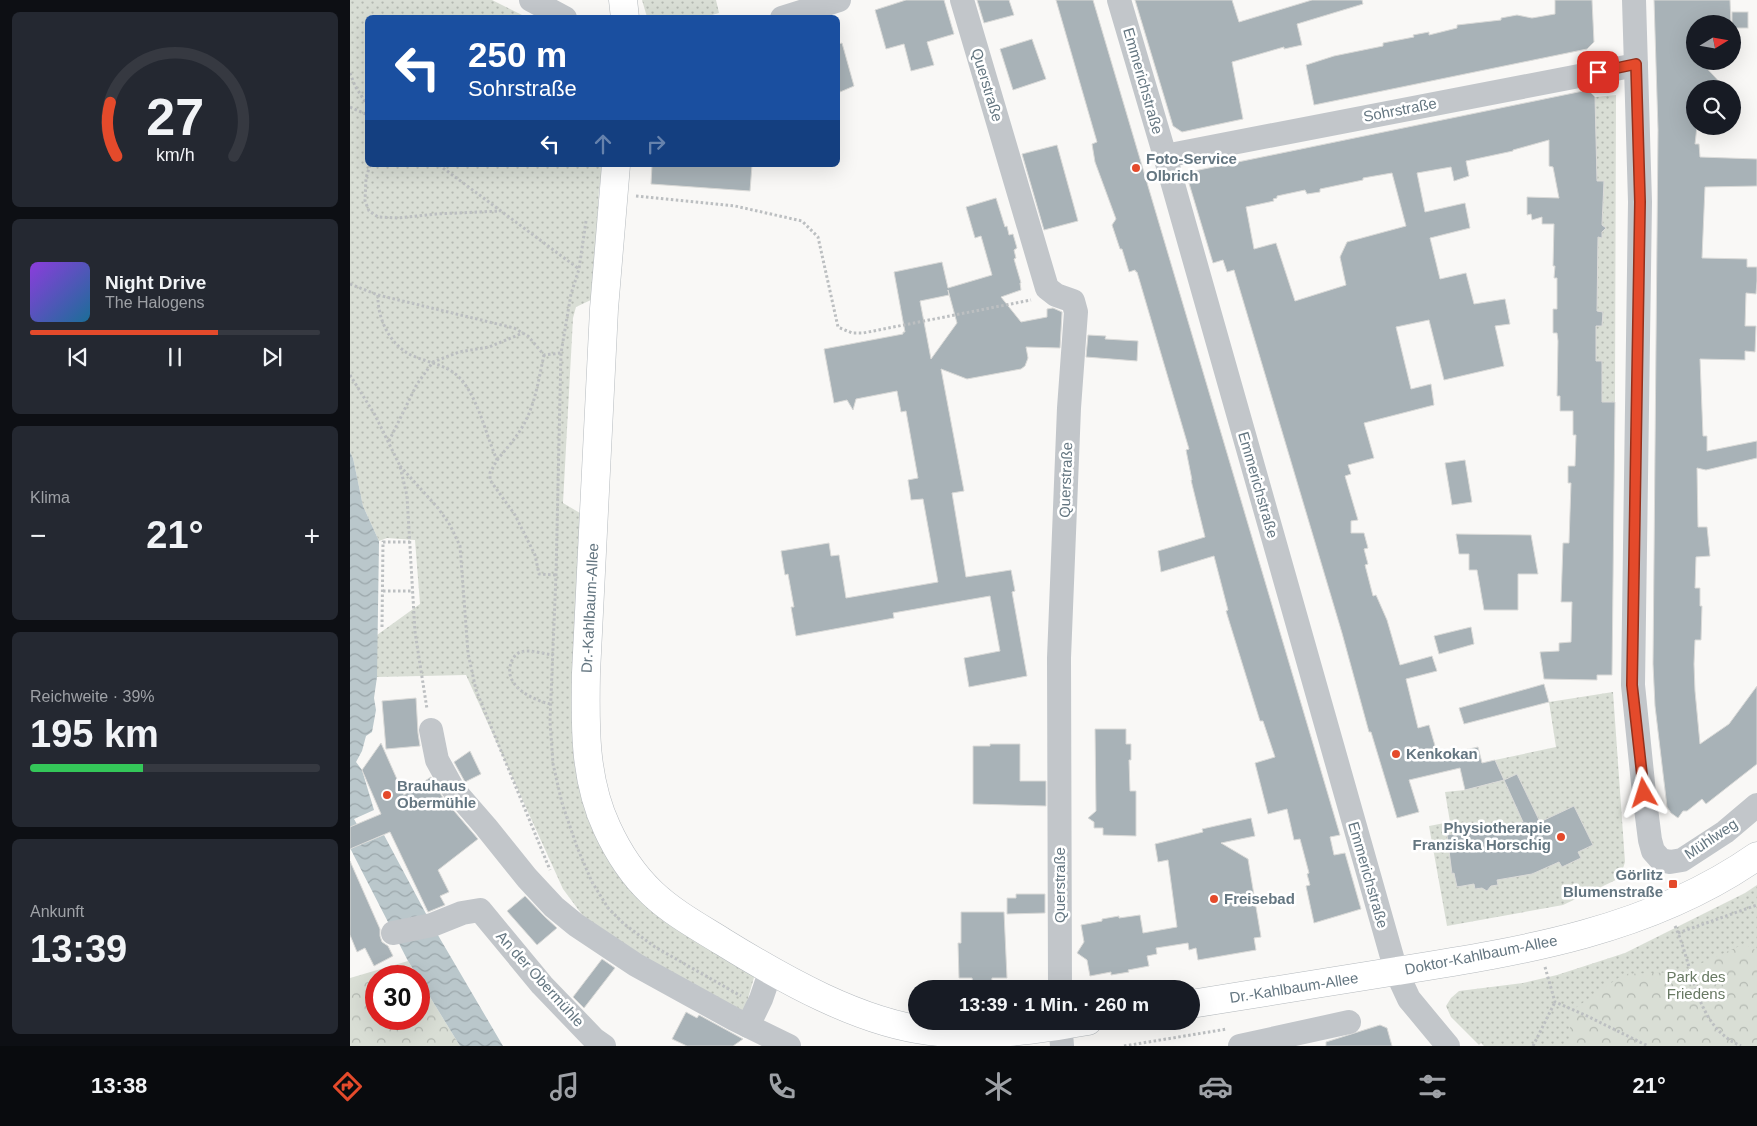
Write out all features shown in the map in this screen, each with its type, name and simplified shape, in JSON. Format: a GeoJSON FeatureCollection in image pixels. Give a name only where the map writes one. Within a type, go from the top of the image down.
{"type":"FeatureCollection","features":[{"type":"Feature","properties":{"kind":"main road"},"geometry":{"type":"LineString","coordinates":[[622,0],[624,15]]}},
{"type":"Feature","properties":{"kind":"main road","name":"Dr.-Kahlbaum-Allee"},"geometry":{"type":"LineString","coordinates":[[616,167],[604,310],[586,673],[586,733],[592,783],[602,816],[613,841],[630,866],[651,891],[677,913],[771,970],[862,1013],[912,1028],[940,1032],[1061,1031]]}},
{"type":"Feature","properties":{"kind":"main road","name":"Doktor-Kahlbaum-Allee"},"geometry":{"type":"LineString","coordinates":[[1396,971],[1538,946],[1596,930],[1665,906],[1726,875],[1757,856]]}},
{"type":"Feature","properties":{"kind":"main road","name":"Dr.-Kahlbaum-Allee"},"geometry":{"type":"LineString","coordinates":[[1200,1003],[1396,971]]}},
{"type":"Feature","properties":{"kind":"street"},"geometry":{"type":"LineString","coordinates":[[531,0],[559,15]]}},
{"type":"Feature","properties":{"kind":"street"},"geometry":{"type":"LineString","coordinates":[[792,15],[839,0]]}},
{"type":"Feature","properties":{"kind":"street","name":"Querstraße"},"geometry":{"type":"LineString","coordinates":[[962,0],[1047,288],[1056,295],[1073,301],[1076,312],[1069,408],[1059,658],[1060,980]]}},
{"type":"Feature","properties":{"kind":"street","name":"Emmerichstraße"},"geometry":{"type":"LineString","coordinates":[[1119,0],[1396,971],[1409,1000],[1448,1046]]}},
{"type":"Feature","properties":{"kind":"street"},"geometry":{"type":"LineString","coordinates":[[1634,0],[1636,64]]}},
{"type":"Feature","properties":{"kind":"street","name":"Sohrstraße"},"geometry":{"type":"LineString","coordinates":[[1165,156],[1636,64]]}},
{"type":"Feature","properties":{"kind":"street","name":"Mühlweg"},"geometry":{"type":"LineString","coordinates":[[1636,64],[1640,202],[1632,685],[1650,840],[1653,850],[1661,860],[1670,862],[1682,860],[1725,832],[1757,805]]}},
{"type":"Feature","properties":{"kind":"street"},"geometry":{"type":"LineString","coordinates":[[431,730],[437,760],[453,789],[527,878],[554,907],[576,925],[636,965],[748,1026],[789,1046]]}},
{"type":"Feature","properties":{"kind":"street","name":"An der Obermühle"},"geometry":{"type":"LineString","coordinates":[[393,932],[432,925],[462,913],[480,910],[542,985],[594,1039],[604,1046]]}},
{"type":"Feature","properties":{"kind":"street"},"geometry":{"type":"LineString","coordinates":[[748,1026],[761,999],[771,970]]}},
{"type":"Feature","properties":{"kind":"street"},"geometry":{"type":"LineString","coordinates":[[1240,1046],[1349,1022]]}},
{"type":"Feature","properties":{"kind":"path"},"geometry":{"type":"LineString","coordinates":[[350,73],[355,86],[365,101]]}},
{"type":"Feature","properties":{"kind":"path"},"geometry":{"type":"LineString","coordinates":[[350,107],[365,114]]}},
{"type":"Feature","properties":{"kind":"path"},"geometry":{"type":"LineString","coordinates":[[369,167],[366,178],[365,201],[369,211],[378,217],[398,218],[500,211]]}},
{"type":"Feature","properties":{"kind":"path"},"geometry":{"type":"LineString","coordinates":[[442,167],[579,269]]}},
{"type":"Feature","properties":{"kind":"path"},"geometry":{"type":"LineString","coordinates":[[613,193],[735,206],[802,221],[818,237],[838,327],[852,333],[863,333],[1056,295]]}},
{"type":"Feature","properties":{"kind":"path"},"geometry":{"type":"LineString","coordinates":[[544,355],[561,353],[570,294],[579,269],[587,212]]}},
{"type":"Feature","properties":{"kind":"path"},"geometry":{"type":"LineString","coordinates":[[350,284],[378,295],[514,328],[523,333],[544,355]]}},
{"type":"Feature","properties":{"kind":"path"},"geometry":{"type":"LineString","coordinates":[[378,295],[378,306],[385,329],[402,351],[455,372],[465,384],[475,403],[497,460]]}},
{"type":"Feature","properties":{"kind":"path"},"geometry":{"type":"LineString","coordinates":[[388,441],[417,384],[433,362],[459,352],[489,347],[523,333]]}},
{"type":"Feature","properties":{"kind":"path"},"geometry":{"type":"LineString","coordinates":[[544,355],[534,399],[525,422],[516,437],[497,460],[490,473],[490,480],[515,515],[535,555],[539,574],[556,575]]}},
{"type":"Feature","properties":{"kind":"path"},"geometry":{"type":"LineString","coordinates":[[350,375],[375,415],[400,466],[407,496],[415,632],[431,730]]}},
{"type":"Feature","properties":{"kind":"path"},"geometry":{"type":"LineString","coordinates":[[400,466],[438,508],[450,525],[460,546],[468,653],[476,690],[554,877]]}},
{"type":"Feature","properties":{"kind":"path"},"geometry":{"type":"LineString","coordinates":[[382,627],[384,542],[410,542]]}},
{"type":"Feature","properties":{"kind":"path"},"geometry":{"type":"LineString","coordinates":[[383,591],[413,591]]}},
{"type":"Feature","properties":{"kind":"path"},"geometry":{"type":"LineString","coordinates":[[550,704],[533,698],[516,686],[510,679],[509,672],[513,658],[521,651],[553,655]]}},
{"type":"Feature","properties":{"kind":"path"},"geometry":{"type":"LineString","coordinates":[[1742,1046],[1721,1033],[1708,1018],[1694,984],[1678,933],[1757,905]]}},
{"type":"Feature","properties":{"kind":"path"},"geometry":{"type":"LineString","coordinates":[[1533,1046],[1555,1002],[1538,946]]}},
{"type":"Feature","properties":{"kind":"path"},"geometry":{"type":"LineString","coordinates":[[1555,1002],[1648,1046]]}},
{"type":"Feature","properties":{"kind":"green space"},"geometry":{"type":"Polygon","coordinates":[[[350,0],[492,0],[522,15],[365,15],[365,167],[603,167],[599,190],[593,299],[576,307],[573,318],[563,503],[585,516],[601,834],[755,974],[742,1019],[586,920],[563,889],[466,675],[377,677],[377,635],[420,604],[415,540],[387,538],[379,541],[363,506],[353,458],[350,452],[350,0]]]}},
{"type":"Feature","properties":{"kind":"green space"},"geometry":{"type":"Polygon","coordinates":[[[642,0],[716,0],[719,13],[712,15],[646,15],[642,0]]]}},
{"type":"Feature","properties":{"kind":"green space"},"geometry":{"type":"Polygon","coordinates":[[[1616,95],[1615,402],[1595,402],[1596,326],[1602,326],[1603,312],[1597,311],[1598,237],[1602,237],[1602,232],[1606,228],[1602,225],[1598,196],[1604,196],[1604,181],[1597,181],[1595,97],[1616,95]]]}},
{"type":"Feature","properties":{"kind":"green space"},"geometry":{"type":"Polygon","coordinates":[[[1613,692],[1625,862],[1620,878],[1563,905],[1447,926],[1429,826],[1450,822],[1445,792],[1465,790],[1504,780],[1495,760],[1556,747],[1549,702],[1613,692]]]}},
{"type":"Feature","properties":{"kind":"green space","name":"Park des Friedens"},"geometry":{"type":"Polygon","coordinates":[[[1757,885],[1757,1046],[1484,1046],[1481,1043],[1479,1045],[1451,1017],[1446,1006],[1459,991],[1523,983],[1557,975],[1625,953],[1745,893],[1757,885]]]}},
{"type":"Feature","properties":{"kind":"green space"},"geometry":{"type":"Polygon","coordinates":[[[1744,944],[1757,951],[1757,1046],[1569,1046],[1571,1011],[1624,974],[1682,972],[1744,944]]]}},
{"type":"Feature","properties":{"kind":"green space"},"geometry":{"type":"Polygon","coordinates":[[[408,961],[410,965],[394,965],[408,961]]]}},
{"type":"Feature","properties":{"kind":"green space"},"geometry":{"type":"Polygon","coordinates":[[[365,974],[365,1030],[430,1030],[430,997],[460,1046],[350,1046],[350,978],[365,974]]]}},
{"type":"Feature","properties":{"kind":"water"},"geometry":{"type":"Polygon","coordinates":[[[350,452],[353,458],[363,506],[379,541],[377,677],[374,698],[376,710],[372,732],[366,736],[362,751],[356,762],[362,770],[374,810],[354,819],[367,842],[384,835],[432,925],[503,1046],[460,1046],[430,997],[430,965],[410,965],[350,848],[350,452]]]}},
{"type":"Feature","properties":{"kind":"building"},"geometry":{"type":"Polygon","coordinates":[[[906,0],[944,0],[954,34],[927,42],[934,65],[911,71],[904,44],[886,49],[875,10],[906,0]]]}},
{"type":"Feature","properties":{"kind":"building"},"geometry":{"type":"Polygon","coordinates":[[[977,0],[1009,0],[1014,15],[984,23],[977,0]]]}},
{"type":"Feature","properties":{"kind":"building"},"geometry":{"type":"Polygon","coordinates":[[[1056,0],[1093,0],[1340,835],[1330,837],[1334,855],[1345,853],[1361,909],[1314,923],[1306,886],[1310,885],[1307,874],[1309,873],[1300,839],[1294,840],[1287,809],[1268,814],[1255,763],[1275,757],[1263,721],[1260,721],[1226,611],[1228,610],[1214,556],[1161,572],[1158,551],[1205,537],[1191,480],[1186,450],[1189,449],[1137,272],[1135,270],[1129,272],[1112,225],[1116,219],[1095,162],[1092,144],[1097,142],[1056,0]]]}},
{"type":"Feature","properties":{"kind":"building"},"geometry":{"type":"Polygon","coordinates":[[[1135,0],[1232,0],[1239,22],[1312,0],[1362,0],[1363,4],[1297,24],[1302,45],[1284,49],[1284,47],[1232,62],[1243,119],[1182,132],[1173,126],[1135,0]]]}},
{"type":"Feature","properties":{"kind":"building"},"geometry":{"type":"Polygon","coordinates":[[[1555,0],[1592,0],[1594,42],[1587,49],[1314,105],[1306,65],[1334,56],[1383,46],[1383,43],[1414,37],[1413,35],[1429,32],[1429,35],[1457,28],[1457,25],[1501,20],[1501,18],[1517,15],[1532,18],[1555,14],[1555,0]]]}},
{"type":"Feature","properties":{"kind":"building"},"geometry":{"type":"Polygon","coordinates":[[[1654,0],[1730,0],[1731,15],[1686,15],[1686,70],[1708,70],[1718,80],[1686,80],[1686,135],[1696,135],[1695,144],[1699,144],[1700,157],[1757,159],[1757,186],[1705,187],[1702,258],[1747,259],[1747,267],[1757,267],[1756,294],[1746,293],[1745,326],[1756,326],[1755,352],[1745,351],[1745,360],[1700,359],[1703,436],[1707,436],[1707,451],[1757,441],[1757,458],[1706,470],[1697,468],[1698,527],[1707,527],[1710,556],[1696,557],[1695,588],[1700,588],[1700,606],[1702,606],[1701,640],[1695,640],[1694,664],[1700,744],[1729,724],[1757,686],[1757,764],[1706,804],[1702,799],[1687,811],[1683,811],[1678,818],[1667,807],[1655,706],[1653,664],[1658,130],[1654,0]]]}},
{"type":"Feature","properties":{"kind":"building"},"geometry":{"type":"Polygon","coordinates":[[[1732,12],[1748,12],[1748,28],[1741,28],[1741,15],[1732,15],[1732,12]]]}},
{"type":"Feature","properties":{"kind":"building"},"geometry":{"type":"Polygon","coordinates":[[[1032,39],[1046,79],[1013,90],[1000,49],[1032,39]]]}},
{"type":"Feature","properties":{"kind":"building"},"geometry":{"type":"Polygon","coordinates":[[[842,43],[854,86],[840,92],[840,44],[842,43]]]}},
{"type":"Feature","properties":{"kind":"building"},"geometry":{"type":"Polygon","coordinates":[[[1588,90],[1595,97],[1597,181],[1604,181],[1602,225],[1606,228],[1602,232],[1602,238],[1598,237],[1597,311],[1603,312],[1602,326],[1596,326],[1596,361],[1602,361],[1602,402],[1615,402],[1612,675],[1597,675],[1597,680],[1544,679],[1540,652],[1559,651],[1559,643],[1571,642],[1572,602],[1561,602],[1563,543],[1569,543],[1571,483],[1568,483],[1568,466],[1575,466],[1576,435],[1573,435],[1573,411],[1560,411],[1560,396],[1557,396],[1558,341],[1557,333],[1553,333],[1553,309],[1557,309],[1557,278],[1554,278],[1555,266],[1553,266],[1554,224],[1542,224],[1542,217],[1532,220],[1531,214],[1527,215],[1527,197],[1559,198],[1553,167],[1549,166],[1549,140],[1513,151],[1466,161],[1469,176],[1454,181],[1451,167],[1417,173],[1425,212],[1465,203],[1470,228],[1430,238],[1440,279],[1466,273],[1474,304],[1505,299],[1510,324],[1495,326],[1504,366],[1444,380],[1429,320],[1396,327],[1411,389],[1431,384],[1434,405],[1364,423],[1374,458],[1348,465],[1351,474],[1345,476],[1358,520],[1351,521],[1351,533],[1364,533],[1368,548],[1364,549],[1368,564],[1365,565],[1373,596],[1376,595],[1387,620],[1400,665],[1432,656],[1437,671],[1406,679],[1418,728],[1429,725],[1438,756],[1478,747],[1482,763],[1495,760],[1504,780],[1465,790],[1460,768],[1409,780],[1419,812],[1397,818],[1371,732],[1369,732],[1342,633],[1234,270],[1227,272],[1223,260],[1213,263],[1188,180],[1194,171],[1588,90]],[[1392,173],[1320,189],[1320,192],[1307,194],[1305,190],[1277,196],[1277,198],[1273,199],[1274,201],[1246,207],[1254,249],[1276,243],[1295,301],[1346,285],[1340,257],[1347,242],[1406,226],[1392,173]]]}},
{"type":"Feature","properties":{"kind":"building"},"geometry":{"type":"Polygon","coordinates":[[[1057,145],[1078,221],[1044,230],[1022,154],[1057,145]]]}},
{"type":"Feature","properties":{"kind":"building"},"geometry":{"type":"Polygon","coordinates":[[[652,167],[752,167],[750,191],[651,184],[652,167]]]}},
{"type":"Feature","properties":{"kind":"building"},"geometry":{"type":"Polygon","coordinates":[[[996,198],[1005,227],[1007,226],[1009,235],[1013,234],[1017,248],[1014,250],[1016,258],[1014,259],[1021,283],[1021,290],[1001,297],[1021,322],[1047,317],[1047,309],[1053,308],[1062,312],[1060,348],[1026,347],[1028,358],[1025,366],[1021,369],[967,379],[941,369],[964,491],[952,493],[966,577],[1011,570],[1015,591],[1012,592],[1027,676],[969,687],[964,658],[1000,651],[990,596],[893,613],[894,618],[796,636],[791,607],[794,607],[788,574],[785,575],[781,551],[829,543],[831,556],[839,555],[846,598],[938,582],[923,499],[911,500],[908,480],[918,478],[906,411],[901,412],[897,391],[856,399],[853,410],[847,400],[834,403],[824,349],[903,334],[905,332],[894,272],[942,262],[948,288],[992,275],[981,236],[975,238],[966,207],[996,198]],[[948,290],[949,295],[920,301],[931,359],[957,323],[948,290]]]}},
{"type":"Feature","properties":{"kind":"building"},"geometry":{"type":"Polygon","coordinates":[[[1088,335],[1106,336],[1105,339],[1138,341],[1137,361],[1086,357],[1088,335]]]}},
{"type":"Feature","properties":{"kind":"building"},"geometry":{"type":"Polygon","coordinates":[[[1465,460],[1472,502],[1452,505],[1445,463],[1465,460]]]}},
{"type":"Feature","properties":{"kind":"building"},"geometry":{"type":"Polygon","coordinates":[[[1456,534],[1531,535],[1538,574],[1518,574],[1518,610],[1484,610],[1477,570],[1469,570],[1469,554],[1459,554],[1456,534]]]}},
{"type":"Feature","properties":{"kind":"building"},"geometry":{"type":"Polygon","coordinates":[[[1471,627],[1474,644],[1439,654],[1434,636],[1471,627]]]}},
{"type":"Feature","properties":{"kind":"building"},"geometry":{"type":"Polygon","coordinates":[[[1544,684],[1549,702],[1464,724],[1459,708],[1544,684]]]}},
{"type":"Feature","properties":{"kind":"building"},"geometry":{"type":"Polygon","coordinates":[[[416,698],[420,746],[386,749],[382,701],[416,698]]]}},
{"type":"Feature","properties":{"kind":"building"},"geometry":{"type":"Polygon","coordinates":[[[1095,729],[1126,729],[1126,744],[1131,744],[1131,760],[1129,760],[1130,791],[1136,791],[1136,836],[1103,835],[1103,828],[1094,828],[1094,822],[1088,818],[1096,811],[1095,729]]]}},
{"type":"Feature","properties":{"kind":"building"},"geometry":{"type":"Polygon","coordinates":[[[381,743],[404,795],[431,777],[443,798],[478,839],[438,870],[449,892],[440,896],[445,905],[428,912],[390,832],[350,849],[350,827],[381,814],[362,770],[381,743]]]}},
{"type":"Feature","properties":{"kind":"building"},"geometry":{"type":"Polygon","coordinates":[[[990,744],[1020,744],[1020,781],[1046,781],[1046,806],[973,804],[973,746],[990,746],[990,744]]]}},
{"type":"Feature","properties":{"kind":"building"},"geometry":{"type":"Polygon","coordinates":[[[470,751],[481,774],[465,782],[454,762],[470,751]]]}},
{"type":"Feature","properties":{"kind":"building"},"geometry":{"type":"Polygon","coordinates":[[[1517,774],[1540,822],[1574,806],[1593,845],[1578,852],[1581,858],[1562,867],[1559,862],[1532,874],[1497,880],[1498,885],[1491,886],[1487,891],[1482,888],[1475,889],[1474,884],[1457,887],[1454,873],[1452,874],[1447,835],[1464,832],[1464,830],[1523,822],[1504,780],[1517,774]]]}},
{"type":"Feature","properties":{"kind":"building"},"geometry":{"type":"Polygon","coordinates":[[[1251,818],[1255,836],[1221,843],[1248,859],[1261,937],[1254,938],[1256,950],[1198,960],[1196,948],[1189,950],[1188,943],[1156,948],[1157,954],[1147,956],[1149,966],[1128,970],[1129,972],[1111,975],[1111,972],[1090,976],[1087,960],[1077,953],[1084,942],[1081,925],[1119,916],[1119,918],[1140,915],[1143,933],[1177,927],[1168,860],[1158,862],[1155,844],[1203,832],[1202,829],[1251,818]]]}},
{"type":"Feature","properties":{"kind":"building"},"geometry":{"type":"Polygon","coordinates":[[[350,861],[380,929],[382,942],[388,946],[393,956],[374,965],[365,948],[357,952],[350,935],[350,861]]]}},
{"type":"Feature","properties":{"kind":"building"},"geometry":{"type":"Polygon","coordinates":[[[1016,894],[1045,894],[1045,913],[1007,914],[1007,898],[1016,898],[1016,894]]]}},
{"type":"Feature","properties":{"kind":"building"},"geometry":{"type":"Polygon","coordinates":[[[525,896],[557,928],[537,945],[507,911],[525,896]]]}},
{"type":"Feature","properties":{"kind":"building"},"geometry":{"type":"Polygon","coordinates":[[[961,912],[1004,912],[1007,978],[972,980],[972,978],[959,978],[958,943],[961,943],[961,912]]]}},
{"type":"Feature","properties":{"kind":"building"},"geometry":{"type":"Polygon","coordinates":[[[602,959],[615,968],[584,1008],[573,997],[602,959]]]}},
{"type":"Feature","properties":{"kind":"building"},"geometry":{"type":"Polygon","coordinates":[[[686,1012],[697,1018],[699,1015],[743,1039],[733,1046],[687,1046],[672,1039],[686,1012]]]}},
{"type":"Feature","properties":{"kind":"building"},"geometry":{"type":"Polygon","coordinates":[[[1380,1025],[1387,1028],[1392,1046],[1326,1046],[1326,1042],[1380,1025]]]}},
{"type":"Feature","properties":{"kind":"place","name":"Foto-Service Olbrich"},"geometry":{"type":"Point","coordinates":[1136,168]}},
{"type":"Feature","properties":{"kind":"place","name":"Kenkokan"},"geometry":{"type":"Point","coordinates":[1396,754]}},
{"type":"Feature","properties":{"kind":"place","name":"Brauhaus Obermühle"},"geometry":{"type":"Point","coordinates":[387,795]}},
{"type":"Feature","properties":{"kind":"place","name":"Physiotherapie Franziska Horschig"},"geometry":{"type":"Point","coordinates":[1561,837]}},
{"type":"Feature","properties":{"kind":"place","name":"Görlitz Blumenstraße"},"geometry":{"type":"Point","coordinates":[1673,884]}},
{"type":"Feature","properties":{"kind":"place","name":"Freisebad"},"geometry":{"type":"Point","coordinates":[1214,899]}},
{"type":"Feature","properties":{"kind":"route"},"geometry":{"type":"LineString","coordinates":[[1598,72],[1636,64],[1640,202],[1632,685],[1644,793]]}}]}
